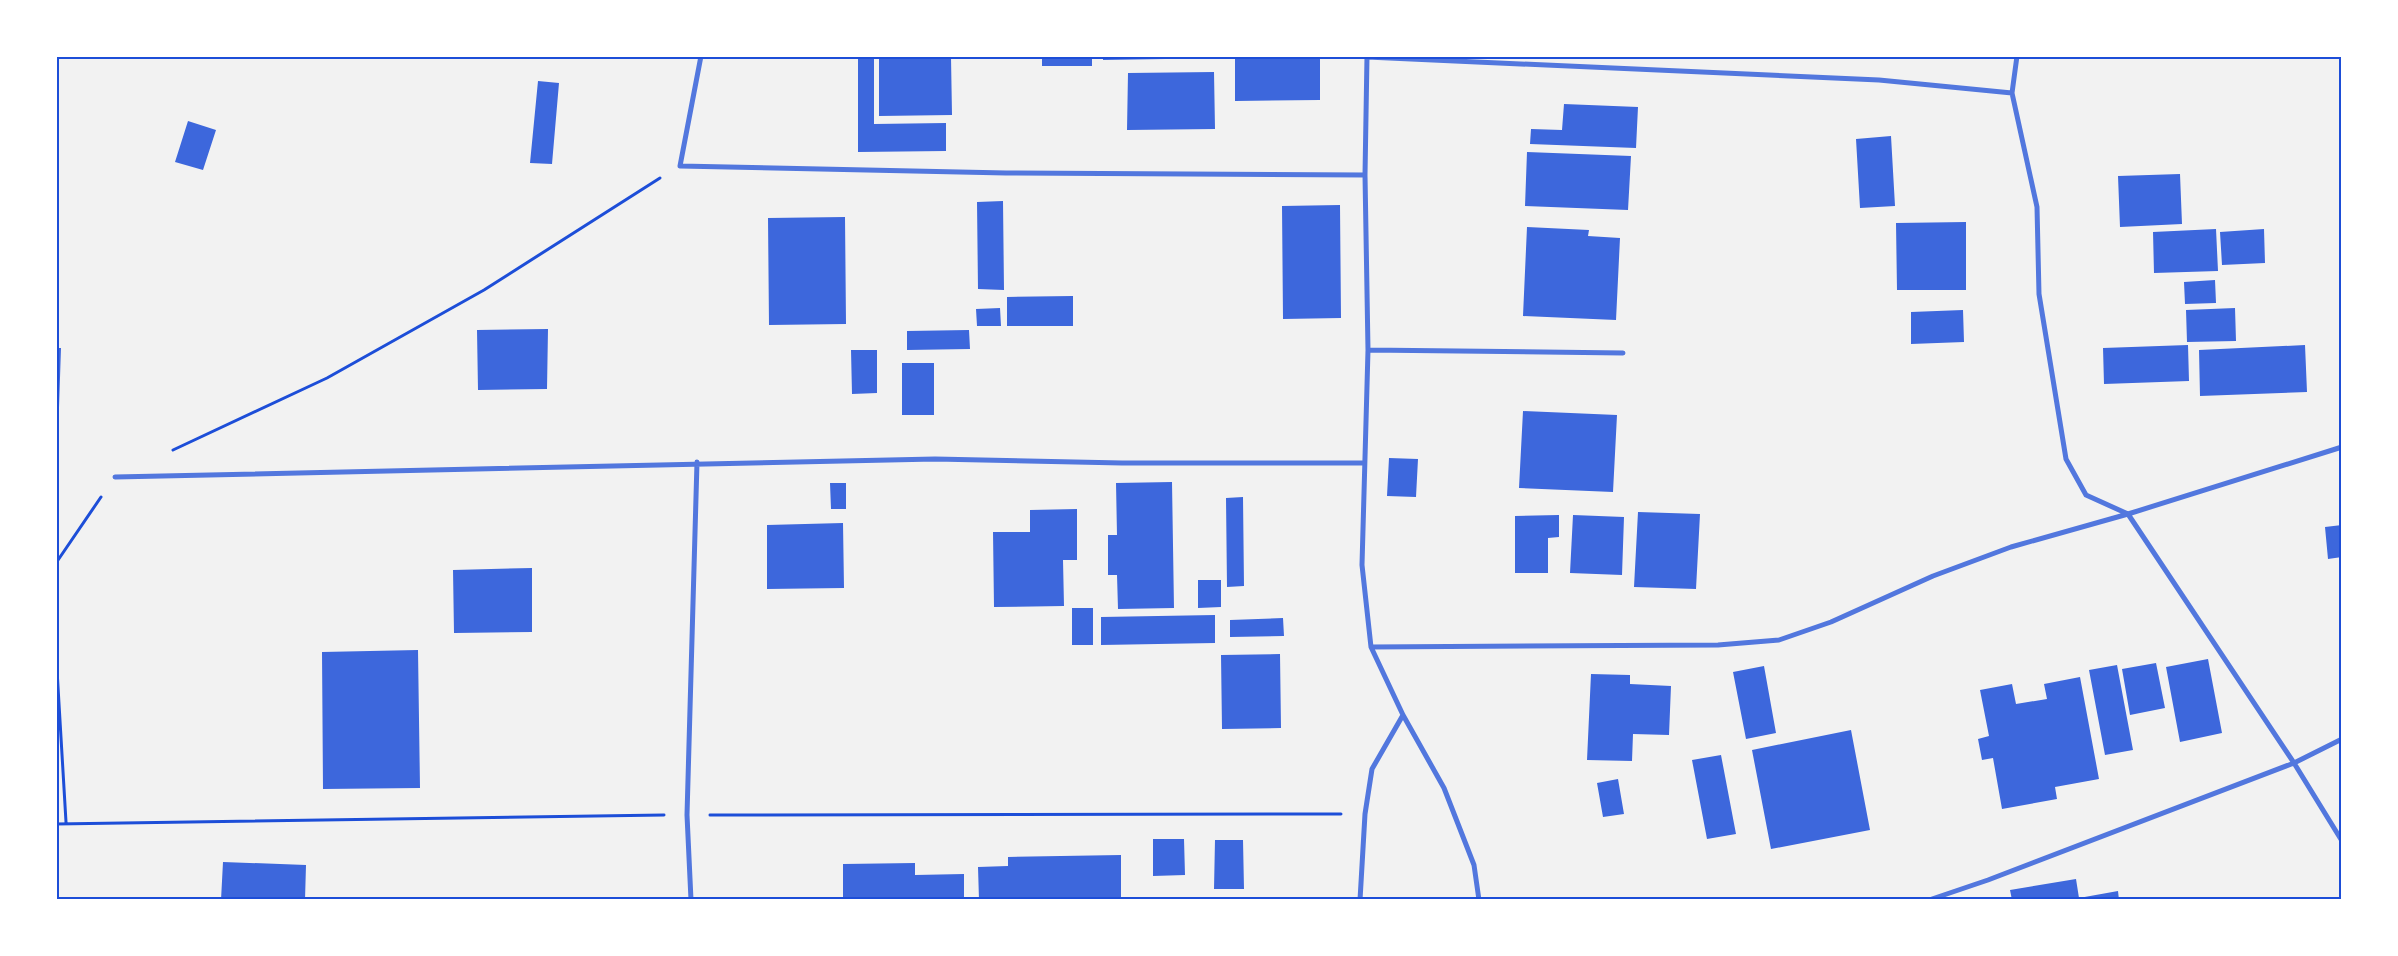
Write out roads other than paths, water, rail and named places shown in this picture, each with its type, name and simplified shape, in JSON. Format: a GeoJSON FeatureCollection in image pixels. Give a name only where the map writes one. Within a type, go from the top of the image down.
{"type":"FeatureCollection","features":[{"type":"Feature","properties":{"kind":"street"},"geometry":{"type":"LineString","coordinates":[[701,56],[680,166],[1006,173],[1365,175]]}},
{"type":"Feature","properties":{"kind":"street"},"geometry":{"type":"LineString","coordinates":[[1479,900],[1474,865],[1444,788],[1403,715],[1370,647],[1362,566],[1368,350],[1365,175],[1367,56],[1880,80],[2012,93]]}},
{"type":"Feature","properties":{"kind":"street"},"geometry":{"type":"LineString","coordinates":[[2017,56],[2012,93],[2037,207],[2039,294],[2066,458],[2086,495],[2128,514],[2294,763],[2342,841]]}},
{"type":"Feature","properties":{"kind":"street"},"geometry":{"type":"LineString","coordinates":[[1368,350],[1624,353]]}},
{"type":"Feature","properties":{"kind":"street"},"geometry":{"type":"LineString","coordinates":[[1370,647],[1718,645],[1779,640],[1831,622],[1933,576],[2011,547],[2128,514],[2342,447]]}},
{"type":"Feature","properties":{"kind":"street"},"geometry":{"type":"LineString","coordinates":[[114,477],[697,462],[935,459],[1122,463],[1364,463]]}},
{"type":"Feature","properties":{"kind":"street"},"geometry":{"type":"LineString","coordinates":[[691,900],[687,815],[697,462]]}},
{"type":"Feature","properties":{"kind":"street"},"geometry":{"type":"LineString","coordinates":[[1360,900],[1365,814],[1372,769],[1403,715]]}},
{"type":"Feature","properties":{"kind":"street"},"geometry":{"type":"LineString","coordinates":[[1929,900],[1988,880],[2294,763],[2342,739]]}}]}
